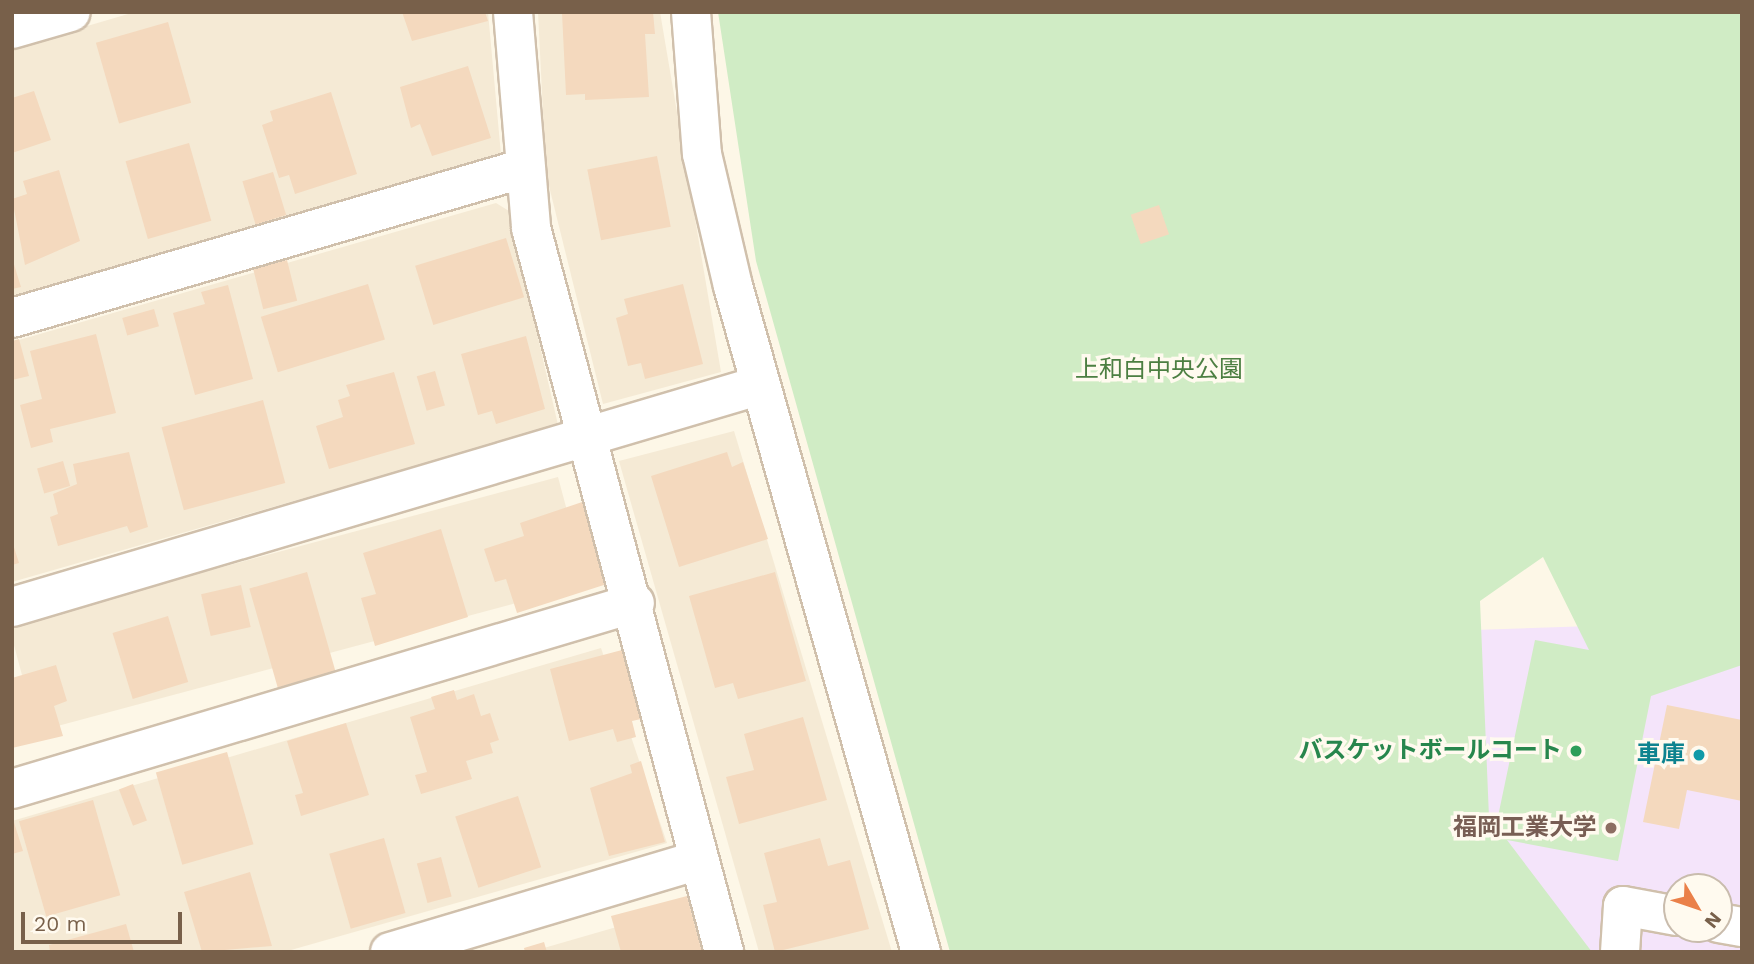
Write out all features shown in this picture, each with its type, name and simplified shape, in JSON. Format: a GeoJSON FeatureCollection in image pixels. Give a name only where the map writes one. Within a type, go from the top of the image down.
{"type":"FeatureCollection","features":[{"type":"Feature","properties":{"kind":"street"},"geometry":{"type":"LineString","coordinates":[[12,29],[71,12]]}},
{"type":"Feature","properties":{"kind":"street"},"geometry":{"type":"LineString","coordinates":[[513,12],[531,228],[584,438],[635,603],[696,861],[724,952]]}},
{"type":"Feature","properties":{"kind":"street"},"geometry":{"type":"LineString","coordinates":[[691,12],[702,154],[761,385],[921,952]]}},
{"type":"Feature","properties":{"kind":"street"},"geometry":{"type":"LineString","coordinates":[[12,318],[525,167]]}},
{"type":"Feature","properties":{"kind":"street"},"geometry":{"type":"LineString","coordinates":[[12,607],[761,385]]}},
{"type":"Feature","properties":{"kind":"street"},"geometry":{"type":"LineString","coordinates":[[12,789],[635,603]]}},
{"type":"Feature","properties":{"kind":"street"},"geometry":{"type":"LineString","coordinates":[[390,952],[696,861]]}},
{"type":"Feature","properties":{"kind":"street"},"geometry":{"type":"LineString","coordinates":[[1620,952],[1623,906],[1663,913]]}},
{"type":"Feature","properties":{"kind":"shaded area"},"geometry":{"type":"Polygon","coordinates":[[[135,12],[488,12],[501,155],[12,297],[12,48],[135,12]]]}},
{"type":"Feature","properties":{"kind":"shaded area"},"geometry":{"type":"Polygon","coordinates":[[[538,12],[660,12],[721,372],[603,404],[546,174],[538,12]]]}},
{"type":"Feature","properties":{"kind":"shaded area"},"geometry":{"type":"Polygon","coordinates":[[[496,203],[509,211],[558,425],[12,582],[12,342],[496,203]]]}},
{"type":"Feature","properties":{"kind":"shaded area"},"geometry":{"type":"Polygon","coordinates":[[[734,431],[892,952],[759,952],[619,461],[734,431]]]}},
{"type":"Feature","properties":{"kind":"shaded area"},"geometry":{"type":"Polygon","coordinates":[[[558,477],[587,584],[37,731],[12,638],[12,623],[558,477]]]}},
{"type":"Feature","properties":{"kind":"shaded area","name":"福岡工業大学"},"geometry":{"type":"Polygon","coordinates":[[[1742,621],[1742,952],[1510,952],[1445,631],[1742,621]]]}},
{"type":"Feature","properties":{"kind":"shaded area"},"geometry":{"type":"Polygon","coordinates":[[[601,648],[667,843],[284,952],[12,952],[12,821],[601,648]]]}},
{"type":"Feature","properties":{"kind":"shaded area"},"geometry":{"type":"Polygon","coordinates":[[[665,913],[678,952],[530,952],[665,913]]]}},
{"type":"Feature","properties":{"kind":"green space","name":"上和白中央公園"},"geometry":{"type":"Polygon","coordinates":[[[718,12],[1742,12],[1742,665],[1651,696],[1618,861],[1507,840],[1592,952],[950,952],[756,261],[718,12]],[[1543,557],[1480,601],[1489,817],[1496,826],[1535,640],[1589,650],[1543,557]]]}},
{"type":"Feature","properties":{"kind":"building"},"geometry":{"type":"Polygon","coordinates":[[[402,12],[485,12],[488,21],[412,41],[402,12]]]}},
{"type":"Feature","properties":{"kind":"building"},"geometry":{"type":"Polygon","coordinates":[[[653,12],[655,34],[645,34],[649,97],[585,100],[585,94],[566,95],[562,13],[653,12]]]}},
{"type":"Feature","properties":{"kind":"building"},"geometry":{"type":"Polygon","coordinates":[[[168,22],[191,103],[119,123],[96,43],[168,22]]]}},
{"type":"Feature","properties":{"kind":"building"},"geometry":{"type":"Polygon","coordinates":[[[468,66],[491,138],[432,156],[420,124],[411,128],[400,87],[468,66]]]}},
{"type":"Feature","properties":{"kind":"building"},"geometry":{"type":"Polygon","coordinates":[[[34,91],[51,140],[12,153],[12,98],[34,91]]]}},
{"type":"Feature","properties":{"kind":"building"},"geometry":{"type":"Polygon","coordinates":[[[331,92],[357,174],[295,194],[289,175],[279,178],[262,125],[273,121],[270,111],[331,92]]]}},
{"type":"Feature","properties":{"kind":"building"},"geometry":{"type":"Polygon","coordinates":[[[189,143],[211,221],[148,239],[126,161],[189,143]]]}},
{"type":"Feature","properties":{"kind":"building"},"geometry":{"type":"Polygon","coordinates":[[[657,156],[671,227],[601,240],[587,170],[657,156]]]}},
{"type":"Feature","properties":{"kind":"building"},"geometry":{"type":"Polygon","coordinates":[[[59,170],[80,241],[25,265],[12,199],[27,194],[23,181],[59,170]]]}},
{"type":"Feature","properties":{"kind":"building"},"geometry":{"type":"Polygon","coordinates":[[[273,172],[286,215],[256,224],[242,181],[273,172]]]}},
{"type":"Feature","properties":{"kind":"building"},"geometry":{"type":"Polygon","coordinates":[[[1159,205],[1169,234],[1141,244],[1131,215],[1159,205]]]}},
{"type":"Feature","properties":{"kind":"building"},"geometry":{"type":"Polygon","coordinates":[[[506,238],[524,297],[433,325],[415,266],[506,238]]]}},
{"type":"Feature","properties":{"kind":"building"},"geometry":{"type":"Polygon","coordinates":[[[12,258],[21,287],[12,289],[12,258]]]}},
{"type":"Feature","properties":{"kind":"building"},"geometry":{"type":"Polygon","coordinates":[[[287,260],[297,301],[263,309],[253,268],[287,260]]]}},
{"type":"Feature","properties":{"kind":"building"},"geometry":{"type":"Polygon","coordinates":[[[368,284],[385,339],[278,372],[261,317],[368,284]]]}},
{"type":"Feature","properties":{"kind":"building"},"geometry":{"type":"Polygon","coordinates":[[[683,284],[703,364],[645,379],[641,363],[628,366],[616,318],[628,314],[624,299],[683,284]]]}},
{"type":"Feature","properties":{"kind":"building"},"geometry":{"type":"Polygon","coordinates":[[[228,285],[253,379],[195,395],[173,313],[205,304],[201,292],[228,285]]]}},
{"type":"Feature","properties":{"kind":"building"},"geometry":{"type":"Polygon","coordinates":[[[154,309],[159,326],[127,335],[122,318],[154,309]]]}},
{"type":"Feature","properties":{"kind":"building"},"geometry":{"type":"Polygon","coordinates":[[[96,334],[116,413],[50,429],[53,442],[31,448],[20,405],[42,399],[30,351],[96,334]]]}},
{"type":"Feature","properties":{"kind":"building"},"geometry":{"type":"Polygon","coordinates":[[[526,336],[545,409],[496,424],[492,411],[478,415],[461,354],[526,336]]]}},
{"type":"Feature","properties":{"kind":"building"},"geometry":{"type":"Polygon","coordinates":[[[19,339],[29,376],[12,380],[12,341],[19,339]]]}},
{"type":"Feature","properties":{"kind":"building"},"geometry":{"type":"Polygon","coordinates":[[[435,371],[445,406],[427,411],[417,376],[435,371]]]}},
{"type":"Feature","properties":{"kind":"building"},"geometry":{"type":"Polygon","coordinates":[[[394,372],[415,444],[329,469],[316,426],[343,417],[338,400],[350,396],[346,385],[394,372]]]}},
{"type":"Feature","properties":{"kind":"building"},"geometry":{"type":"Polygon","coordinates":[[[263,400],[285,483],[184,510],[162,427],[263,400]]]}},
{"type":"Feature","properties":{"kind":"building"},"geometry":{"type":"Polygon","coordinates":[[[129,452],[148,527],[130,533],[127,526],[58,546],[50,517],[58,514],[53,494],[77,484],[73,464],[129,452]]]}},
{"type":"Feature","properties":{"kind":"building"},"geometry":{"type":"Polygon","coordinates":[[[727,452],[732,467],[743,462],[768,539],[679,567],[651,476],[727,452]]]}},
{"type":"Feature","properties":{"kind":"building"},"geometry":{"type":"Polygon","coordinates":[[[63,461],[70,486],[44,493],[37,468],[63,461]]]}},
{"type":"Feature","properties":{"kind":"building"},"geometry":{"type":"Polygon","coordinates":[[[597,497],[610,583],[517,613],[506,579],[495,582],[484,549],[524,536],[520,523],[597,497]]]}},
{"type":"Feature","properties":{"kind":"building"},"geometry":{"type":"Polygon","coordinates":[[[441,529],[468,617],[375,646],[361,598],[376,594],[363,553],[441,529]]]}},
{"type":"Feature","properties":{"kind":"building"},"geometry":{"type":"Polygon","coordinates":[[[12,541],[19,563],[12,565],[12,541]]]}},
{"type":"Feature","properties":{"kind":"building"},"geometry":{"type":"Polygon","coordinates":[[[307,572],[335,671],[278,688],[249,589],[307,572]]]}},
{"type":"Feature","properties":{"kind":"building"},"geometry":{"type":"Polygon","coordinates":[[[775,572],[806,681],[738,699],[733,683],[715,688],[689,596],[775,572]]]}},
{"type":"Feature","properties":{"kind":"building"},"geometry":{"type":"Polygon","coordinates":[[[241,585],[251,627],[211,636],[201,594],[241,585]]]}},
{"type":"Feature","properties":{"kind":"building"},"geometry":{"type":"Polygon","coordinates":[[[168,616],[188,682],[133,699],[113,633],[168,616]]]}},
{"type":"Feature","properties":{"kind":"building"},"geometry":{"type":"Polygon","coordinates":[[[622,650],[641,719],[632,721],[636,737],[617,742],[613,729],[569,741],[550,669],[622,650]]]}},
{"type":"Feature","properties":{"kind":"building"},"geometry":{"type":"Polygon","coordinates":[[[56,665],[67,701],[54,706],[63,736],[12,748],[12,678],[56,665]]]}},
{"type":"Feature","properties":{"kind":"building"},"geometry":{"type":"Polygon","coordinates":[[[454,690],[457,700],[474,694],[481,716],[490,713],[499,740],[490,743],[493,753],[466,761],[472,779],[421,794],[415,775],[427,772],[410,717],[435,709],[431,697],[454,690]]]}},
{"type":"Feature","properties":{"kind":"building","name":"車庫"},"geometry":{"type":"Polygon","coordinates":[[[1667,705],[1742,720],[1742,801],[1687,790],[1679,829],[1643,822],[1667,705]]]}},
{"type":"Feature","properties":{"kind":"building"},"geometry":{"type":"Polygon","coordinates":[[[803,717],[827,800],[739,824],[726,777],[754,770],[744,734],[803,717]]]}},
{"type":"Feature","properties":{"kind":"building"},"geometry":{"type":"Polygon","coordinates":[[[346,723],[369,795],[301,816],[295,795],[303,793],[287,741],[346,723]]]}},
{"type":"Feature","properties":{"kind":"building"},"geometry":{"type":"Polygon","coordinates":[[[227,752],[253,844],[182,865],[156,772],[227,752]]]}},
{"type":"Feature","properties":{"kind":"building"},"geometry":{"type":"Polygon","coordinates":[[[641,761],[665,842],[609,856],[590,788],[632,773],[630,765],[641,761]]]}},
{"type":"Feature","properties":{"kind":"building"},"geometry":{"type":"Polygon","coordinates":[[[133,784],[147,820],[133,826],[119,789],[133,784]]]}},
{"type":"Feature","properties":{"kind":"building"},"geometry":{"type":"Polygon","coordinates":[[[518,796],[541,867],[478,888],[455,816],[518,796]]]}},
{"type":"Feature","properties":{"kind":"building"},"geometry":{"type":"Polygon","coordinates":[[[93,800],[120,895],[46,916],[19,821],[93,800]]]}},
{"type":"Feature","properties":{"kind":"building"},"geometry":{"type":"Polygon","coordinates":[[[12,816],[23,851],[12,854],[12,816]]]}},
{"type":"Feature","properties":{"kind":"building"},"geometry":{"type":"Polygon","coordinates":[[[384,838],[405,913],[351,929],[329,854],[384,838]]]}},
{"type":"Feature","properties":{"kind":"building"},"geometry":{"type":"Polygon","coordinates":[[[820,838],[828,866],[850,860],[869,929],[775,952],[763,905],[777,902],[764,853],[820,838]]]}},
{"type":"Feature","properties":{"kind":"building"},"geometry":{"type":"Polygon","coordinates":[[[441,857],[452,897],[427,903],[417,863],[441,857]]]}},
{"type":"Feature","properties":{"kind":"building"},"geometry":{"type":"Polygon","coordinates":[[[250,872],[272,946],[202,952],[184,892],[250,872]]]}},
{"type":"Feature","properties":{"kind":"building"},"geometry":{"type":"Polygon","coordinates":[[[687,896],[702,952],[621,952],[611,916],[687,896]]]}},
{"type":"Feature","properties":{"kind":"building"},"geometry":{"type":"Polygon","coordinates":[[[126,924],[134,952],[50,952],[49,945],[126,924]]]}},
{"type":"Feature","properties":{"kind":"building"},"geometry":{"type":"Polygon","coordinates":[[[544,942],[547,952],[525,952],[524,948],[544,942]]]}},
{"type":"Feature","properties":{"kind":"place","name":"バスケットボールコート"},"geometry":{"type":"Point","coordinates":[1576,751]}},
{"type":"Feature","properties":{"kind":"place","name":"車庫"},"geometry":{"type":"Point","coordinates":[1699,755]}},
{"type":"Feature","properties":{"kind":"place","name":"福岡工業大学"},"geometry":{"type":"Point","coordinates":[1611,828]}}]}
